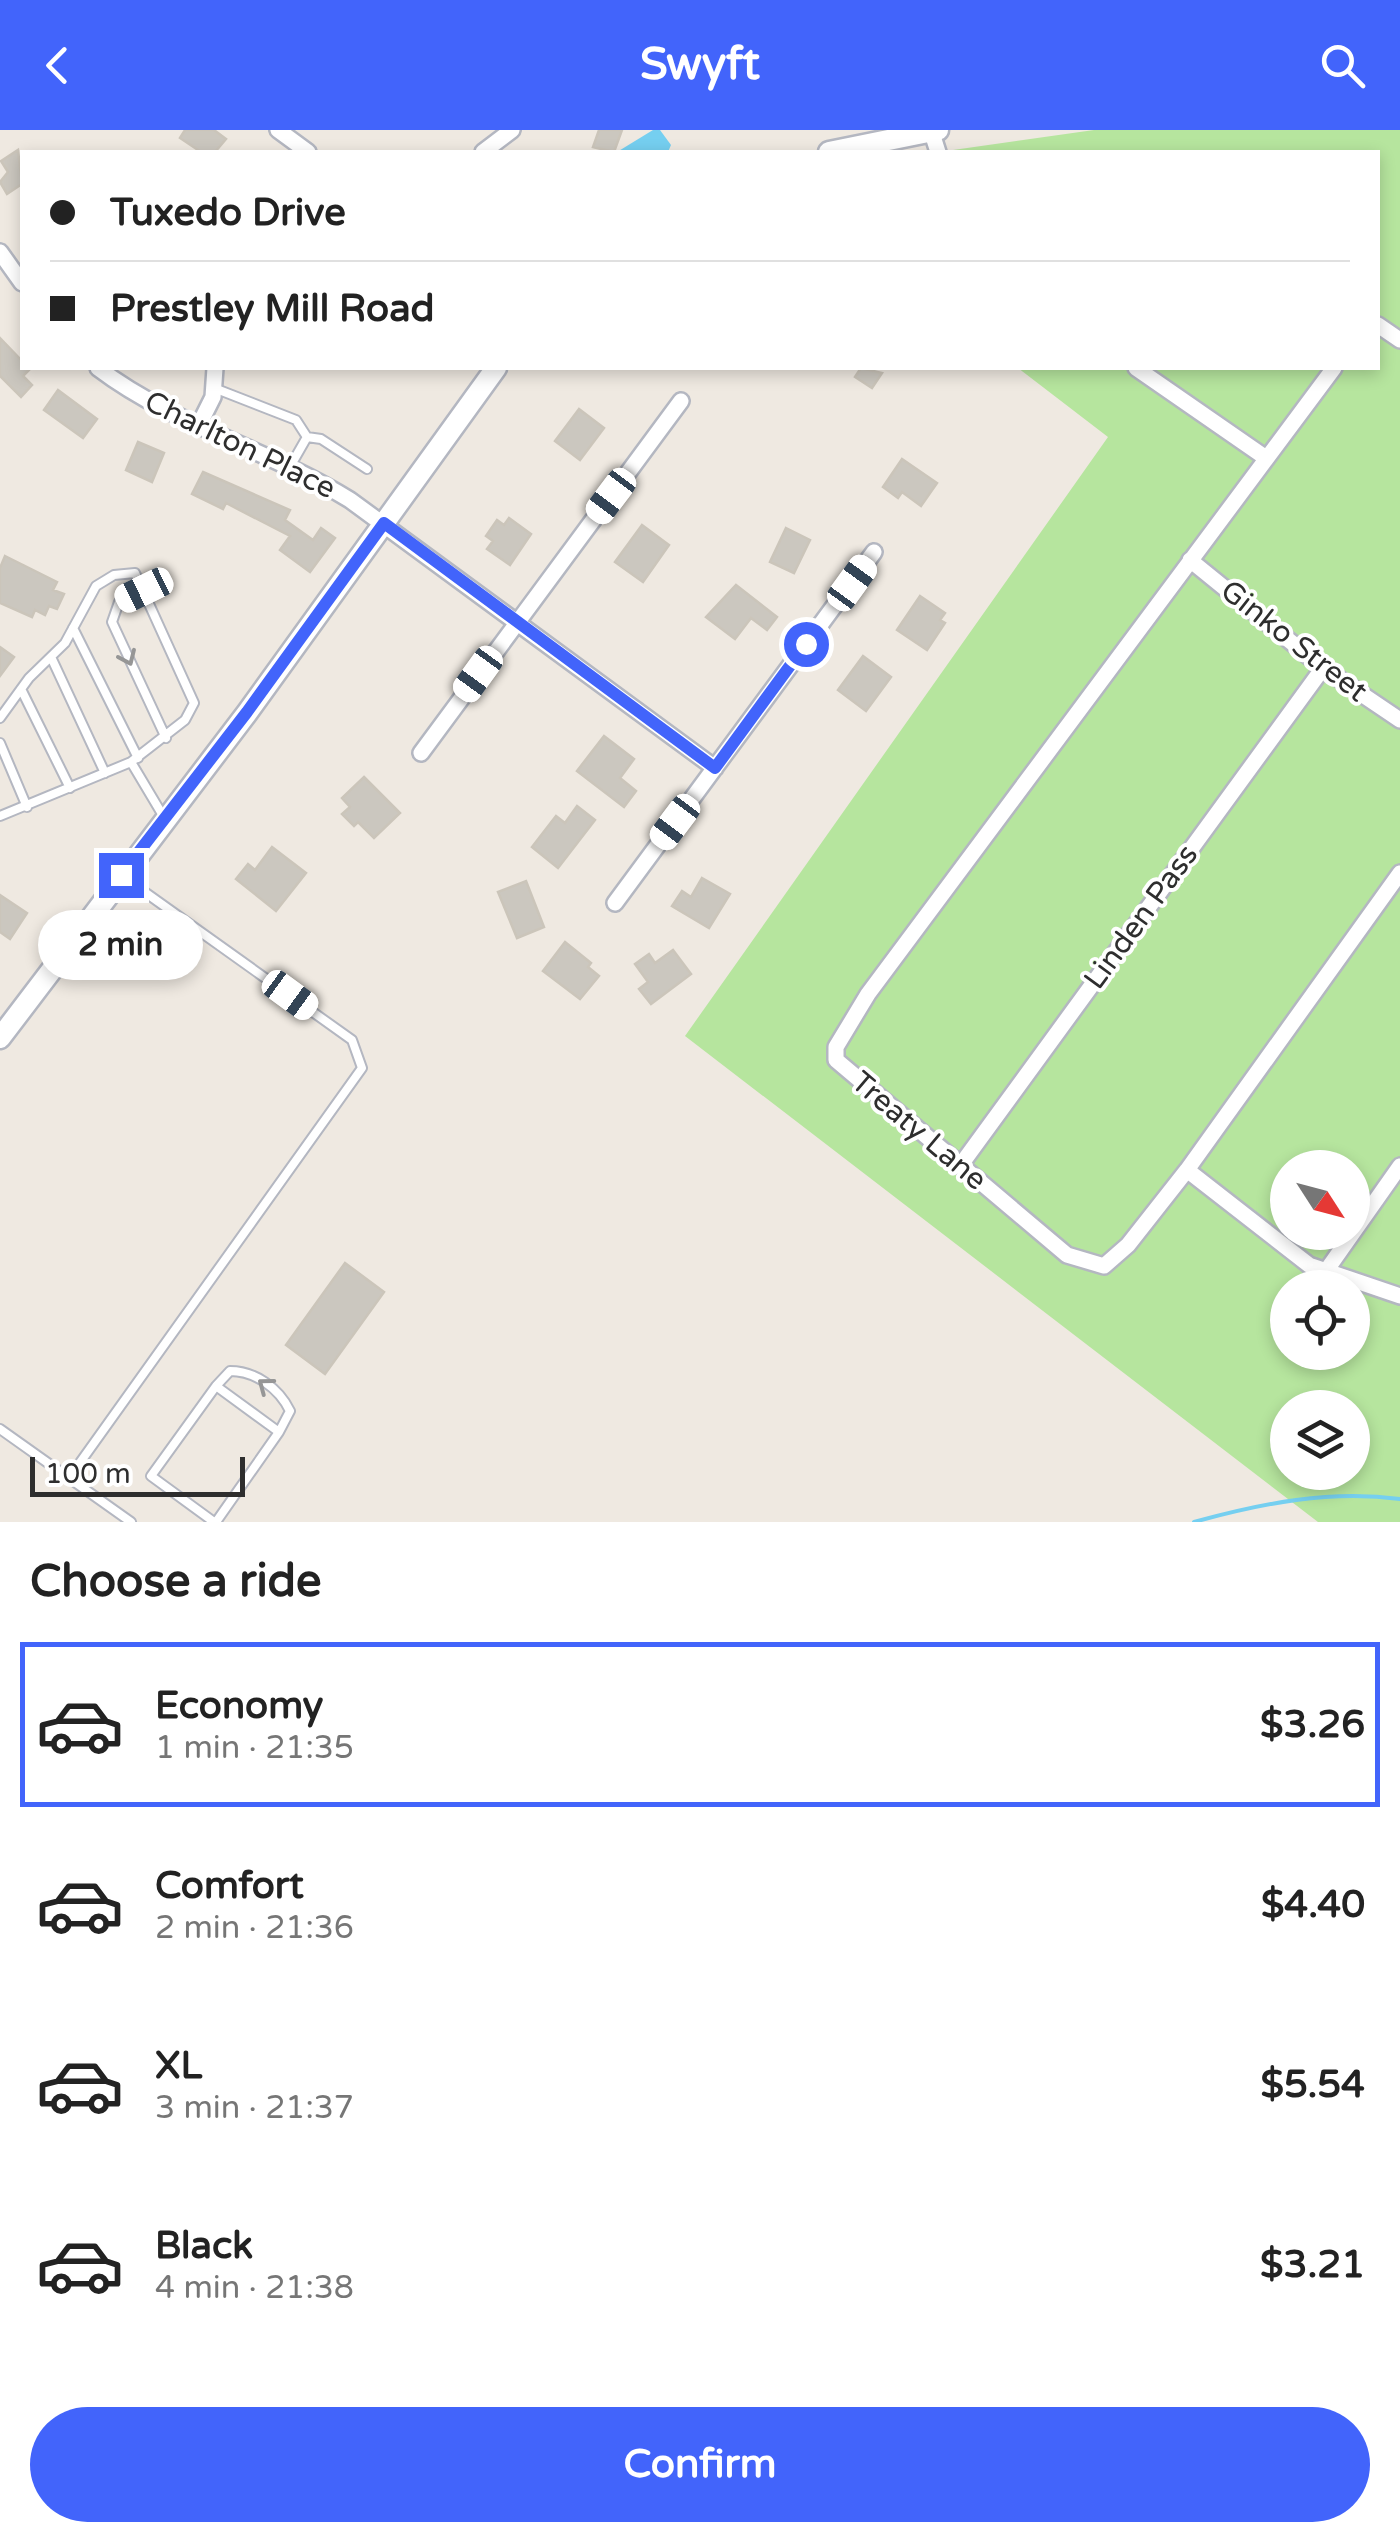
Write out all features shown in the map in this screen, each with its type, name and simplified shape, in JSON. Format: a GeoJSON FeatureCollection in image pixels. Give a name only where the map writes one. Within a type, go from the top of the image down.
{"type":"FeatureCollection","features":[{"type":"Feature","properties":{"kind":"street"},"geometry":{"type":"LineString","coordinates":[[278,130],[305,150]]}},
{"type":"Feature","properties":{"kind":"street"},"geometry":{"type":"LineString","coordinates":[[839,150],[934,130]]}},
{"type":"Feature","properties":{"kind":"street"},"geometry":{"type":"LineString","coordinates":[[0,252],[20,280]]}},
{"type":"Feature","properties":{"kind":"street","name":"Charlton Place"},"geometry":{"type":"LineString","coordinates":[[101,370],[129,390],[291,465],[384,523],[715,768]]}},
{"type":"Feature","properties":{"kind":"street"},"geometry":{"type":"LineString","coordinates":[[200,423],[214,388],[215,370]]}},
{"type":"Feature","properties":{"kind":"street"},"geometry":{"type":"LineString","coordinates":[[0,1038],[495,370]]}},
{"type":"Feature","properties":{"kind":"street"},"geometry":{"type":"LineString","coordinates":[[1139,370],[1266,458]]}},
{"type":"Feature","properties":{"kind":"street","name":"Treaty Lane"},"geometry":{"type":"LineString","coordinates":[[1332,370],[868,994],[836,1047],[836,1060],[1067,1255],[1104,1266],[1128,1245],[1187,1170],[1400,873]]}},
{"type":"Feature","properties":{"kind":"street"},"geometry":{"type":"LineString","coordinates":[[421,753],[681,402]]}},
{"type":"Feature","properties":{"kind":"street"},"geometry":{"type":"LineString","coordinates":[[615,904],[874,552]]}},
{"type":"Feature","properties":{"kind":"street","name":"Ginko Street"},"geometry":{"type":"LineString","coordinates":[[1190,560],[1323,668],[1400,720]]}},
{"type":"Feature","properties":{"kind":"street","name":"Linden Pass"},"geometry":{"type":"LineString","coordinates":[[960,1166],[1323,668]]}},
{"type":"Feature","properties":{"kind":"street"},"geometry":{"type":"LineString","coordinates":[[1327,1270],[1400,1166]]}},
{"type":"Feature","properties":{"kind":"street"},"geometry":{"type":"LineString","coordinates":[[1187,1170],[1310,1265],[1323,1270]]}},
{"type":"Feature","properties":{"kind":"street"},"geometry":{"type":"LineString","coordinates":[[1370,1286],[1400,1296]]}},
{"type":"Feature","properties":{"kind":"lane"},"geometry":{"type":"LineString","coordinates":[[214,388],[296,420],[307,436],[321,439],[367,469]]}},
{"type":"Feature","properties":{"kind":"lane"},"geometry":{"type":"LineString","coordinates":[[291,465],[307,436]]}},
{"type":"Feature","properties":{"kind":"lane"},"geometry":{"type":"LineString","coordinates":[[0,718],[21,689],[65,644],[96,586],[114,575],[135,573],[194,703],[185,720],[134,760],[0,816]]}},
{"type":"Feature","properties":{"kind":"lane"},"geometry":{"type":"LineString","coordinates":[[144,590],[120,602],[112,622],[166,738]]}},
{"type":"Feature","properties":{"kind":"lane"},"geometry":{"type":"LineString","coordinates":[[72,627],[165,819]]}},
{"type":"Feature","properties":{"kind":"lane"},"geometry":{"type":"LineString","coordinates":[[51,657],[105,773]]}},
{"type":"Feature","properties":{"kind":"lane"},"geometry":{"type":"LineString","coordinates":[[21,689],[70,788]]}},
{"type":"Feature","properties":{"kind":"lane"},"geometry":{"type":"LineString","coordinates":[[0,743],[27,806]]}},
{"type":"Feature","properties":{"kind":"lane"},"geometry":{"type":"LineString","coordinates":[[69,1478],[362,1068],[352,1040],[121,875]]}},
{"type":"Feature","properties":{"kind":"lane"},"geometry":{"type":"LineString","coordinates":[[230,1371],[245,1371],[266,1384],[290,1411],[279,1432],[215,1522],[150,1476],[230,1371]]}},
{"type":"Feature","properties":{"kind":"lane"},"geometry":{"type":"LineString","coordinates":[[216,1386],[279,1432]]}},
{"type":"Feature","properties":{"kind":"lane"},"geometry":{"type":"LineString","coordinates":[[0,1429],[131,1522]]}},
{"type":"Feature","properties":{"kind":"green space"},"geometry":{"type":"Polygon","coordinates":[[[1094,130],[1400,130],[1400,1522],[1318,1522],[1276,1490],[1370,1490],[1370,1390],[1270,1390],[1270,1485],[685,1036],[1108,437],[1021,370],[1380,370],[1380,150],[953,150],[1094,130]]]}},
{"type":"Feature","properties":{"kind":"water"},"geometry":{"type":"Polygon","coordinates":[[[653,130],[660,130],[671,145],[669,150],[620,150],[653,130]]]}},
{"type":"Feature","properties":{"kind":"building"},"geometry":{"type":"Polygon","coordinates":[[[185,130],[214,130],[226,139],[217,150],[198,150],[180,138],[185,130]]]}},
{"type":"Feature","properties":{"kind":"building"},"geometry":{"type":"Polygon","coordinates":[[[599,130],[622,130],[615,150],[593,147],[599,130]]]}},
{"type":"Feature","properties":{"kind":"building"},"geometry":{"type":"Polygon","coordinates":[[[18,150],[20,185],[7,194],[0,182],[8,172],[1,161],[18,150]]]}},
{"type":"Feature","properties":{"kind":"building"},"geometry":{"type":"Polygon","coordinates":[[[0,338],[20,359],[20,370],[29,370],[23,376],[32,385],[21,397],[0,376],[0,338]]]}},
{"type":"Feature","properties":{"kind":"building"},"geometry":{"type":"Polygon","coordinates":[[[860,370],[882,373],[872,388],[855,377],[860,370]]]}},
{"type":"Feature","properties":{"kind":"building"},"geometry":{"type":"Polygon","coordinates":[[[58,390],[97,419],[83,438],[44,410],[58,390]]]}},
{"type":"Feature","properties":{"kind":"building"},"geometry":{"type":"Polygon","coordinates":[[[579,409],[604,428],[580,460],[555,441],[579,409]]]}},
{"type":"Feature","properties":{"kind":"building"},"geometry":{"type":"Polygon","coordinates":[[[138,442],[164,453],[152,482],[126,470],[138,442]]]}},
{"type":"Feature","properties":{"kind":"building"},"geometry":{"type":"Polygon","coordinates":[[[902,459],[937,483],[921,506],[902,492],[898,498],[883,487],[902,459]]]}},
{"type":"Feature","properties":{"kind":"building"},"geometry":{"type":"Polygon","coordinates":[[[203,472],[290,510],[285,520],[313,540],[321,528],[335,538],[310,572],[280,550],[290,536],[226,503],[223,509],[192,494],[203,472]]]}},
{"type":"Feature","properties":{"kind":"building"},"geometry":{"type":"Polygon","coordinates":[[[509,518],[531,534],[510,565],[487,549],[493,541],[486,536],[497,520],[504,525],[509,518]]]}},
{"type":"Feature","properties":{"kind":"building"},"geometry":{"type":"Polygon","coordinates":[[[642,525],[669,545],[643,582],[615,562],[642,525]]]}},
{"type":"Feature","properties":{"kind":"building"},"geometry":{"type":"Polygon","coordinates":[[[786,528],[810,540],[794,573],[770,562],[786,528]]]}},
{"type":"Feature","properties":{"kind":"building"},"geometry":{"type":"Polygon","coordinates":[[[5,556],[57,582],[53,590],[64,594],[57,609],[49,606],[45,615],[35,610],[32,617],[0,603],[0,568],[5,556]]]}},
{"type":"Feature","properties":{"kind":"building"},"geometry":{"type":"Polygon","coordinates":[[[736,585],[777,617],[767,630],[751,618],[735,639],[706,617],[736,585]]]}},
{"type":"Feature","properties":{"kind":"building"},"geometry":{"type":"Polygon","coordinates":[[[920,596],[945,613],[940,620],[945,623],[927,650],[897,630],[920,596]]]}},
{"type":"Feature","properties":{"kind":"building"},"geometry":{"type":"Polygon","coordinates":[[[0,647],[14,657],[0,676],[0,647]]]}},
{"type":"Feature","properties":{"kind":"building"},"geometry":{"type":"Polygon","coordinates":[[[863,656],[891,677],[866,711],[838,690],[863,656]]]}},
{"type":"Feature","properties":{"kind":"building"},"geometry":{"type":"Polygon","coordinates":[[[604,736],[634,759],[620,778],[636,791],[624,807],[577,771],[604,736]]]}},
{"type":"Feature","properties":{"kind":"building"},"geometry":{"type":"Polygon","coordinates":[[[364,777],[400,813],[374,838],[358,822],[354,826],[342,814],[350,807],[342,798],[364,777]]]}},
{"type":"Feature","properties":{"kind":"building"},"geometry":{"type":"Polygon","coordinates":[[[577,806],[595,820],[558,868],[532,847],[556,816],[565,823],[577,806]]]}},
{"type":"Feature","properties":{"kind":"building"},"geometry":{"type":"Polygon","coordinates":[[[272,847],[306,873],[276,911],[236,879],[248,864],[255,870],[272,847]]]}},
{"type":"Feature","properties":{"kind":"building"},"geometry":{"type":"Polygon","coordinates":[[[702,878],[730,894],[709,928],[672,906],[682,891],[691,897],[702,878]]]}},
{"type":"Feature","properties":{"kind":"building"},"geometry":{"type":"Polygon","coordinates":[[[526,881],[544,927],[517,938],[498,892],[526,881]]]}},
{"type":"Feature","properties":{"kind":"building"},"geometry":{"type":"Polygon","coordinates":[[[0,895],[27,913],[10,939],[0,932],[0,895]]]}},
{"type":"Feature","properties":{"kind":"building"},"geometry":{"type":"Polygon","coordinates":[[[565,942],[591,963],[588,967],[599,976],[580,999],[543,971],[565,942]]]}},
{"type":"Feature","properties":{"kind":"building"},"geometry":{"type":"Polygon","coordinates":[[[673,950],[691,974],[651,1004],[639,989],[648,982],[635,964],[649,954],[655,963],[673,950]]]}},
{"type":"Feature","properties":{"kind":"building"},"geometry":{"type":"Polygon","coordinates":[[[345,1263],[384,1292],[325,1374],[286,1345],[345,1263]]]}},
{"type":"Feature","properties":{"kind":"waterway"},"geometry":{"type":"LineString","coordinates":[[1194,1522],[1322,1497],[1400,1499]]}},
{"type":"Feature","properties":{"kind":"route"},"geometry":{"type":"LineString","coordinates":[[121,875],[247,712],[384,523],[715,768],[806,644]]}}]}
